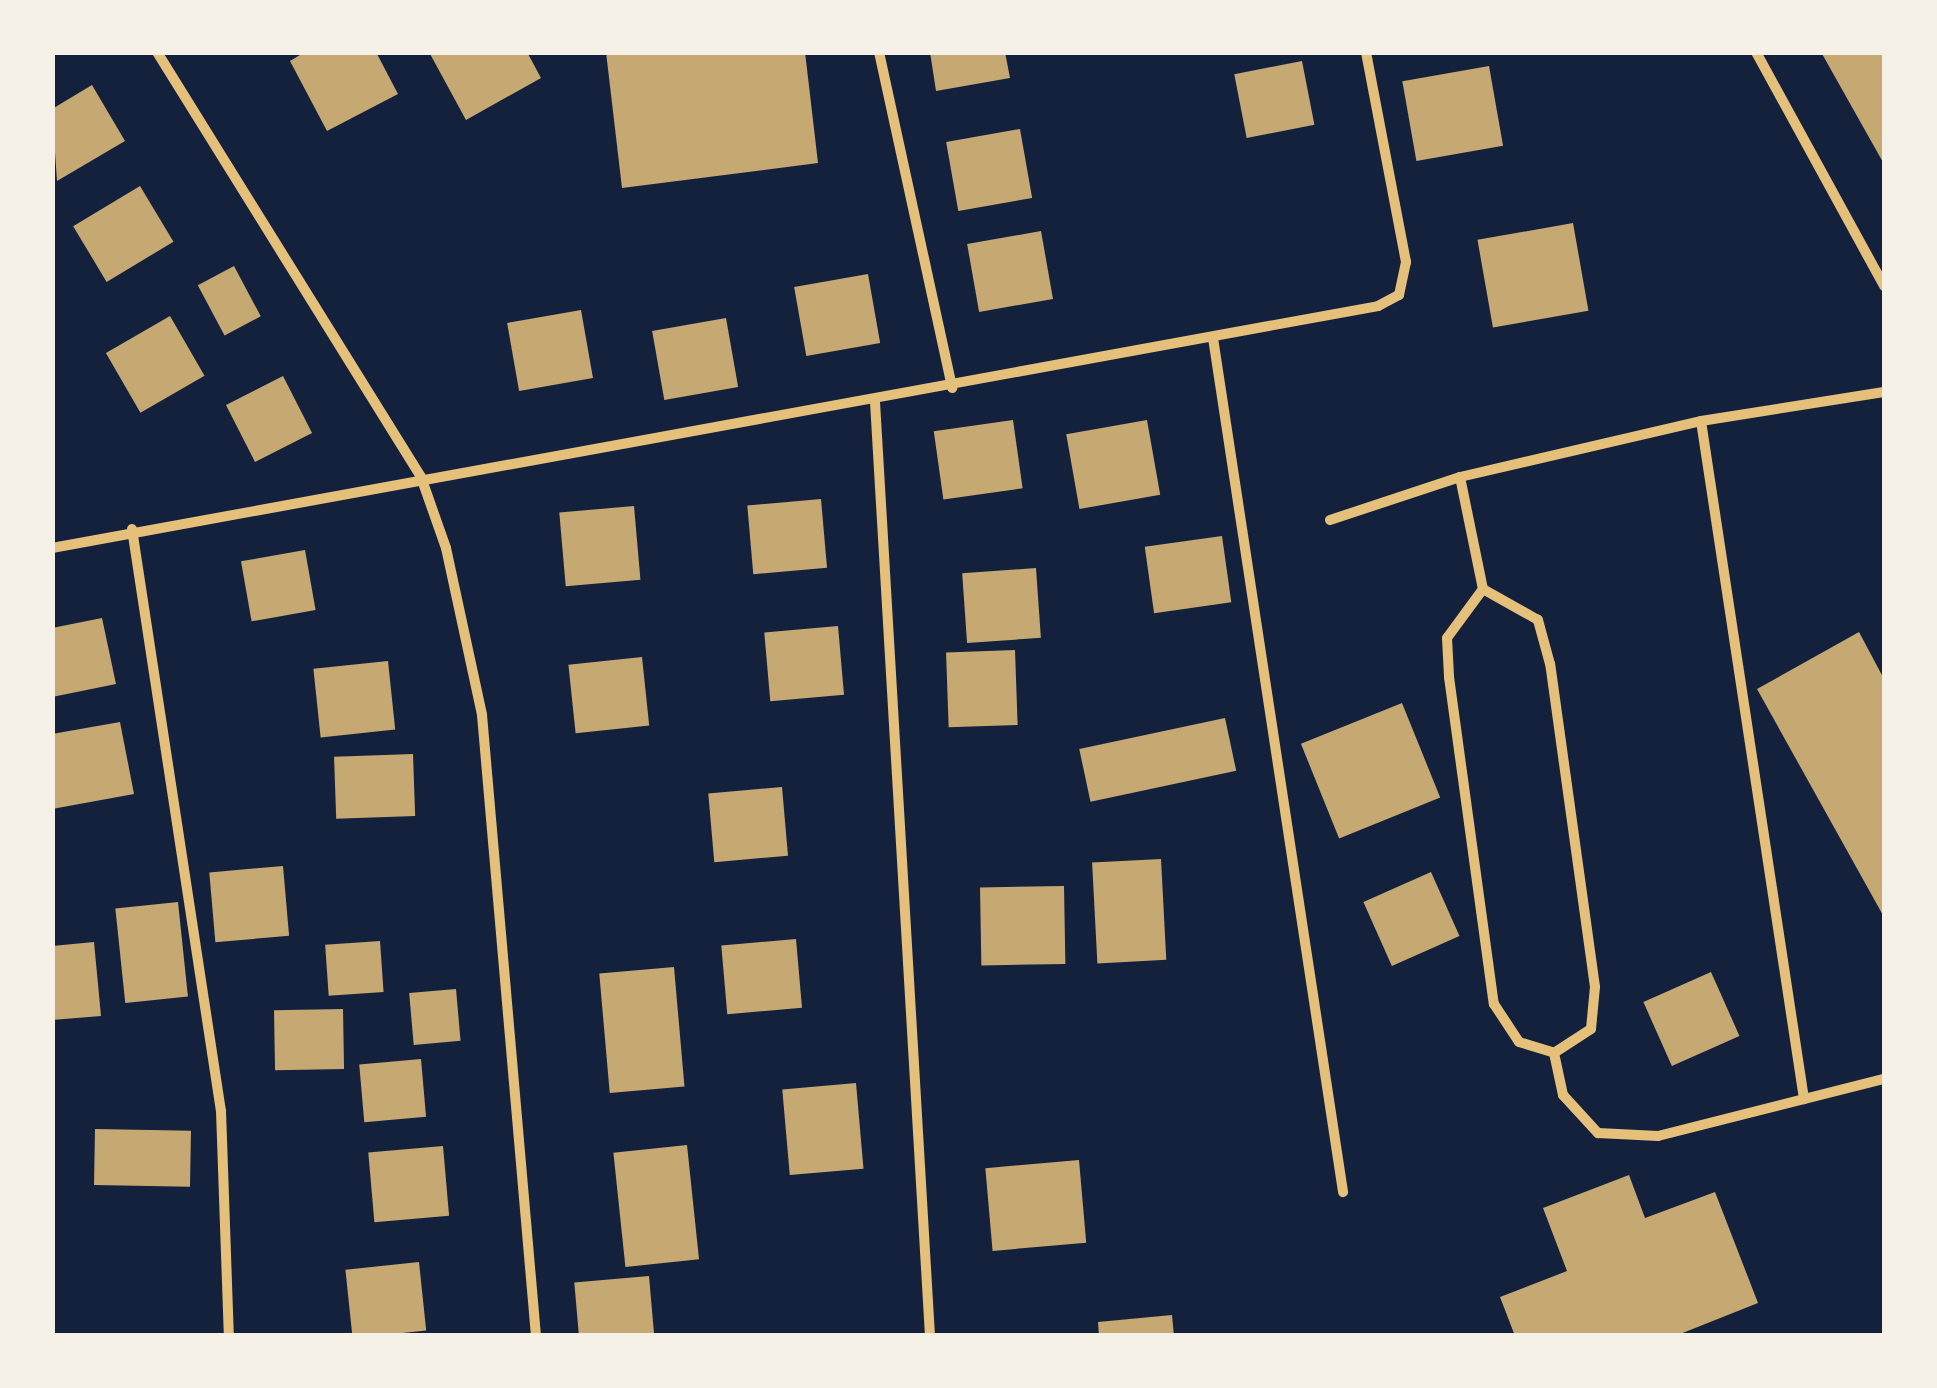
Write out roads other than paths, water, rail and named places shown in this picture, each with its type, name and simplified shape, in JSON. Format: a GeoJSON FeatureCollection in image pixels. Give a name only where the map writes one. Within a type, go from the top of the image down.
{"type":"FeatureCollection","features":[{"type":"Feature","properties":{"kind":"street"},"geometry":{"type":"LineString","coordinates":[[156,52],[421,477],[446,548],[482,715],[536,1336]]}},
{"type":"Feature","properties":{"kind":"street"},"geometry":{"type":"LineString","coordinates":[[879,52],[952,388]]}},
{"type":"Feature","properties":{"kind":"street"},"geometry":{"type":"LineString","coordinates":[[52,548],[132,528],[876,402],[1378,306],[1400,295],[1406,262],[1366,52]]}},
{"type":"Feature","properties":{"kind":"street"},"geometry":{"type":"LineString","coordinates":[[1756,52],[1884,286]]}},
{"type":"Feature","properties":{"kind":"street"},"geometry":{"type":"LineString","coordinates":[[1213,338],[1343,1192]]}},
{"type":"Feature","properties":{"kind":"street"},"geometry":{"type":"LineString","coordinates":[[1330,520],[1460,477],[1701,422],[1884,392]]}},
{"type":"Feature","properties":{"kind":"street"},"geometry":{"type":"LineString","coordinates":[[876,402],[930,1336]]}},
{"type":"Feature","properties":{"kind":"street"},"geometry":{"type":"LineString","coordinates":[[1701,422],[1804,1099]]}},
{"type":"Feature","properties":{"kind":"street"},"geometry":{"type":"LineString","coordinates":[[1460,477],[1483,589],[1447,638],[1494,1004],[1519,1042],[1554,1053]]}},
{"type":"Feature","properties":{"kind":"street"},"geometry":{"type":"LineString","coordinates":[[132,528],[221,1111],[229,1336]]}},
{"type":"Feature","properties":{"kind":"street"},"geometry":{"type":"LineString","coordinates":[[1483,589],[1538,620],[1550,664],[1595,988],[1591,1029],[1554,1053]]}},
{"type":"Feature","properties":{"kind":"street"},"geometry":{"type":"LineString","coordinates":[[1554,1053],[1563,1095],[1598,1132],[1658,1136],[1884,1079]]}}]}
